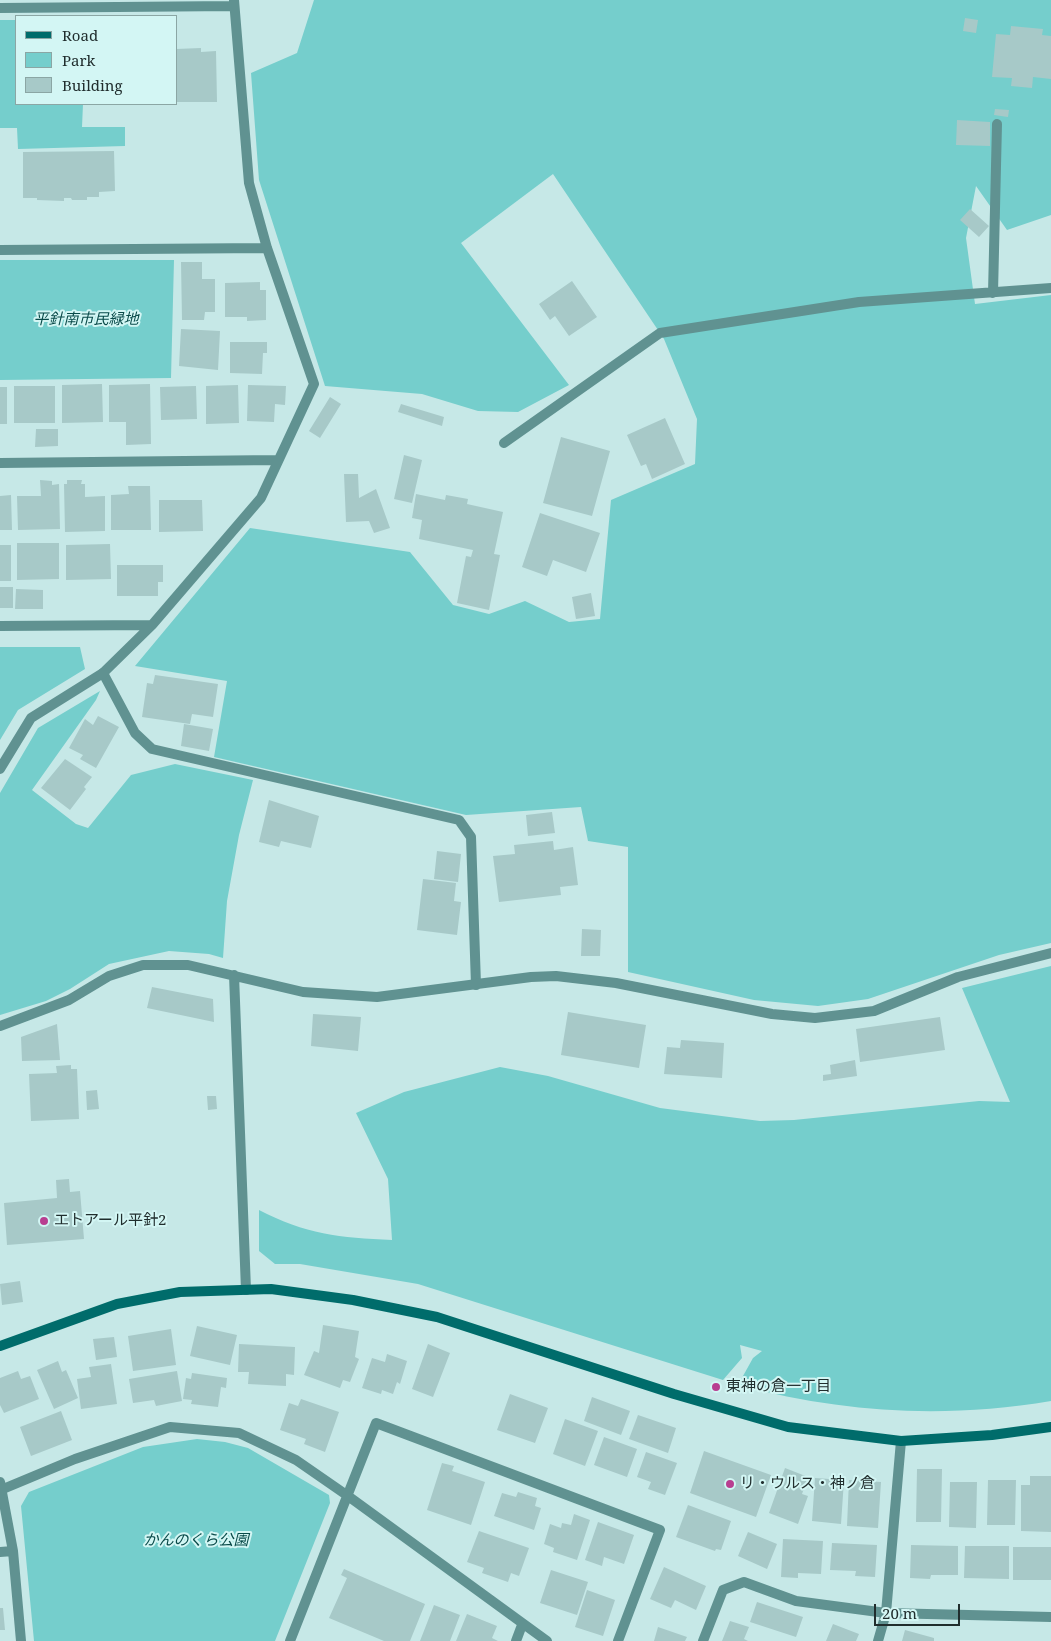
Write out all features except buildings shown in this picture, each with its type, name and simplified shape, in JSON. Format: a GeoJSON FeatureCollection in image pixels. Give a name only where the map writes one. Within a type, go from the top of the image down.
{"type":"FeatureCollection","features":[{"type":"Feature","properties":{"kind":"street"},"geometry":{"type":"LineString","coordinates":[[0,8],[234,3],[249,182],[267,248],[314,384],[277,460],[261,498],[152,625],[103,673],[31,718],[0,769]]}},
{"type":"Feature","properties":{"kind":"street"},"geometry":{"type":"LineString","coordinates":[[993,293],[997,124]]}},
{"type":"Feature","properties":{"kind":"street"},"geometry":{"type":"LineString","coordinates":[[0,250],[267,248]]}},
{"type":"Feature","properties":{"kind":"street"},"geometry":{"type":"LineString","coordinates":[[504,443],[660,333],[859,302],[1051,288]]}},
{"type":"Feature","properties":{"kind":"street"},"geometry":{"type":"LineString","coordinates":[[0,463],[277,460]]}},
{"type":"Feature","properties":{"kind":"street"},"geometry":{"type":"LineString","coordinates":[[0,626],[152,625]]}},
{"type":"Feature","properties":{"kind":"street"},"geometry":{"type":"LineString","coordinates":[[103,673],[135,733],[152,749],[459,820],[471,837],[476,985]]}},
{"type":"Feature","properties":{"kind":"street"},"geometry":{"type":"LineString","coordinates":[[0,1026],[69,1000],[109,976],[143,965],[188,965],[234,974],[303,992],[377,997],[531,977],[556,976],[616,983],[772,1014],[815,1018],[874,1011],[958,977],[1051,953]]}},
{"type":"Feature","properties":{"kind":"street"},"geometry":{"type":"LineString","coordinates":[[234,974],[246,1290]]}},
{"type":"Feature","properties":{"kind":"street"},"geometry":{"type":"LineString","coordinates":[[0,1346],[117,1304],[180,1292],[271,1289],[354,1300],[437,1317],[748,1418],[788,1427],[901,1442],[992,1435],[1051,1427]]}},
{"type":"Feature","properties":{"kind":"street"},"geometry":{"type":"LineString","coordinates":[[290,1641],[376,1423],[660,1530],[618,1641]]}},
{"type":"Feature","properties":{"kind":"street"},"geometry":{"type":"LineString","coordinates":[[21,1641],[13,1550],[1,1485],[170,1427],[239,1433],[296,1460],[348,1496],[522,1625],[547,1641]]}},
{"type":"Feature","properties":{"kind":"street"},"geometry":{"type":"LineString","coordinates":[[878,1641],[886,1613],[901,1442]]}},
{"type":"Feature","properties":{"kind":"street"},"geometry":{"type":"LineString","coordinates":[[0,1552],[13,1550]]}},
{"type":"Feature","properties":{"kind":"street"},"geometry":{"type":"LineString","coordinates":[[703,1641],[723,1590],[744,1582],[796,1600],[886,1613],[1051,1617]]}},
{"type":"Feature","properties":{"kind":"street"},"geometry":{"type":"LineString","coordinates":[[516,1641],[522,1625]]}},
{"type":"Feature","properties":{"kind":"green space"},"geometry":{"type":"Polygon","coordinates":[[[314,0],[1051,0],[1051,215],[1007,230],[976,186],[966,238],[975,304],[1051,295],[1051,943],[999,955],[868,999],[818,1006],[754,1000],[628,972],[628,847],[588,841],[581,807],[466,815],[214,757],[227,681],[135,666],[250,528],[410,552],[453,605],[489,614],[525,601],[569,622],[600,619],[611,500],[695,464],[697,419],[664,339],[553,174],[461,243],[569,385],[518,412],[478,411],[422,394],[325,386],[259,180],[251,73],[297,53],[314,0]]]}},
{"type":"Feature","properties":{"kind":"green space"},"geometry":{"type":"Polygon","coordinates":[[[0,20],[15,20],[15,105],[83,105],[82,127],[125,127],[125,146],[18,149],[17,128],[0,128],[0,20]]]}},
{"type":"Feature","properties":{"kind":"green space","name":"平針南市民緑地"},"geometry":{"type":"Polygon","coordinates":[[[0,260],[174,260],[171,378],[0,380],[0,260]]]}},
{"type":"Feature","properties":{"kind":"green space"},"geometry":{"type":"Polygon","coordinates":[[[0,647],[80,647],[85,669],[18,710],[0,740],[0,647]]]}},
{"type":"Feature","properties":{"kind":"green space"},"geometry":{"type":"Polygon","coordinates":[[[100,691],[96,700],[32,790],[76,824],[88,828],[131,775],[175,764],[253,780],[239,835],[227,901],[223,958],[209,954],[169,951],[109,964],[70,989],[46,1001],[0,1015],[0,793],[38,728],[100,691]]]}},
{"type":"Feature","properties":{"kind":"green space"},"geometry":{"type":"Polygon","coordinates":[[[1051,966],[1051,1401],[1011,1407],[932,1411],[855,1407],[816,1402],[738,1385],[753,1358],[762,1351],[740,1345],[742,1358],[723,1380],[418,1284],[300,1264],[275,1264],[259,1251],[259,1210],[308,1230],[339,1236],[392,1240],[388,1179],[356,1113],[404,1092],[500,1067],[548,1076],[660,1108],[760,1121],[794,1120],[979,1101],[1010,1102],[962,988],[1051,966]]]}},
{"type":"Feature","properties":{"kind":"green space","name":"かんのくら公園"},"geometry":{"type":"Polygon","coordinates":[[[197,1439],[225,1442],[248,1448],[329,1495],[330,1503],[275,1641],[34,1641],[21,1506],[29,1492],[143,1447],[197,1439]]]}},
{"type":"Feature","properties":{"kind":"place","name":"エトアール平針2"},"geometry":{"type":"Point","coordinates":[44,1221]}},
{"type":"Feature","properties":{"kind":"place","name":"東神の倉一丁目"},"geometry":{"type":"Point","coordinates":[716,1387]}},
{"type":"Feature","properties":{"kind":"place","name":"リ・ウルス・神ノ倉"},"geometry":{"type":"Point","coordinates":[730,1484]}}]}
